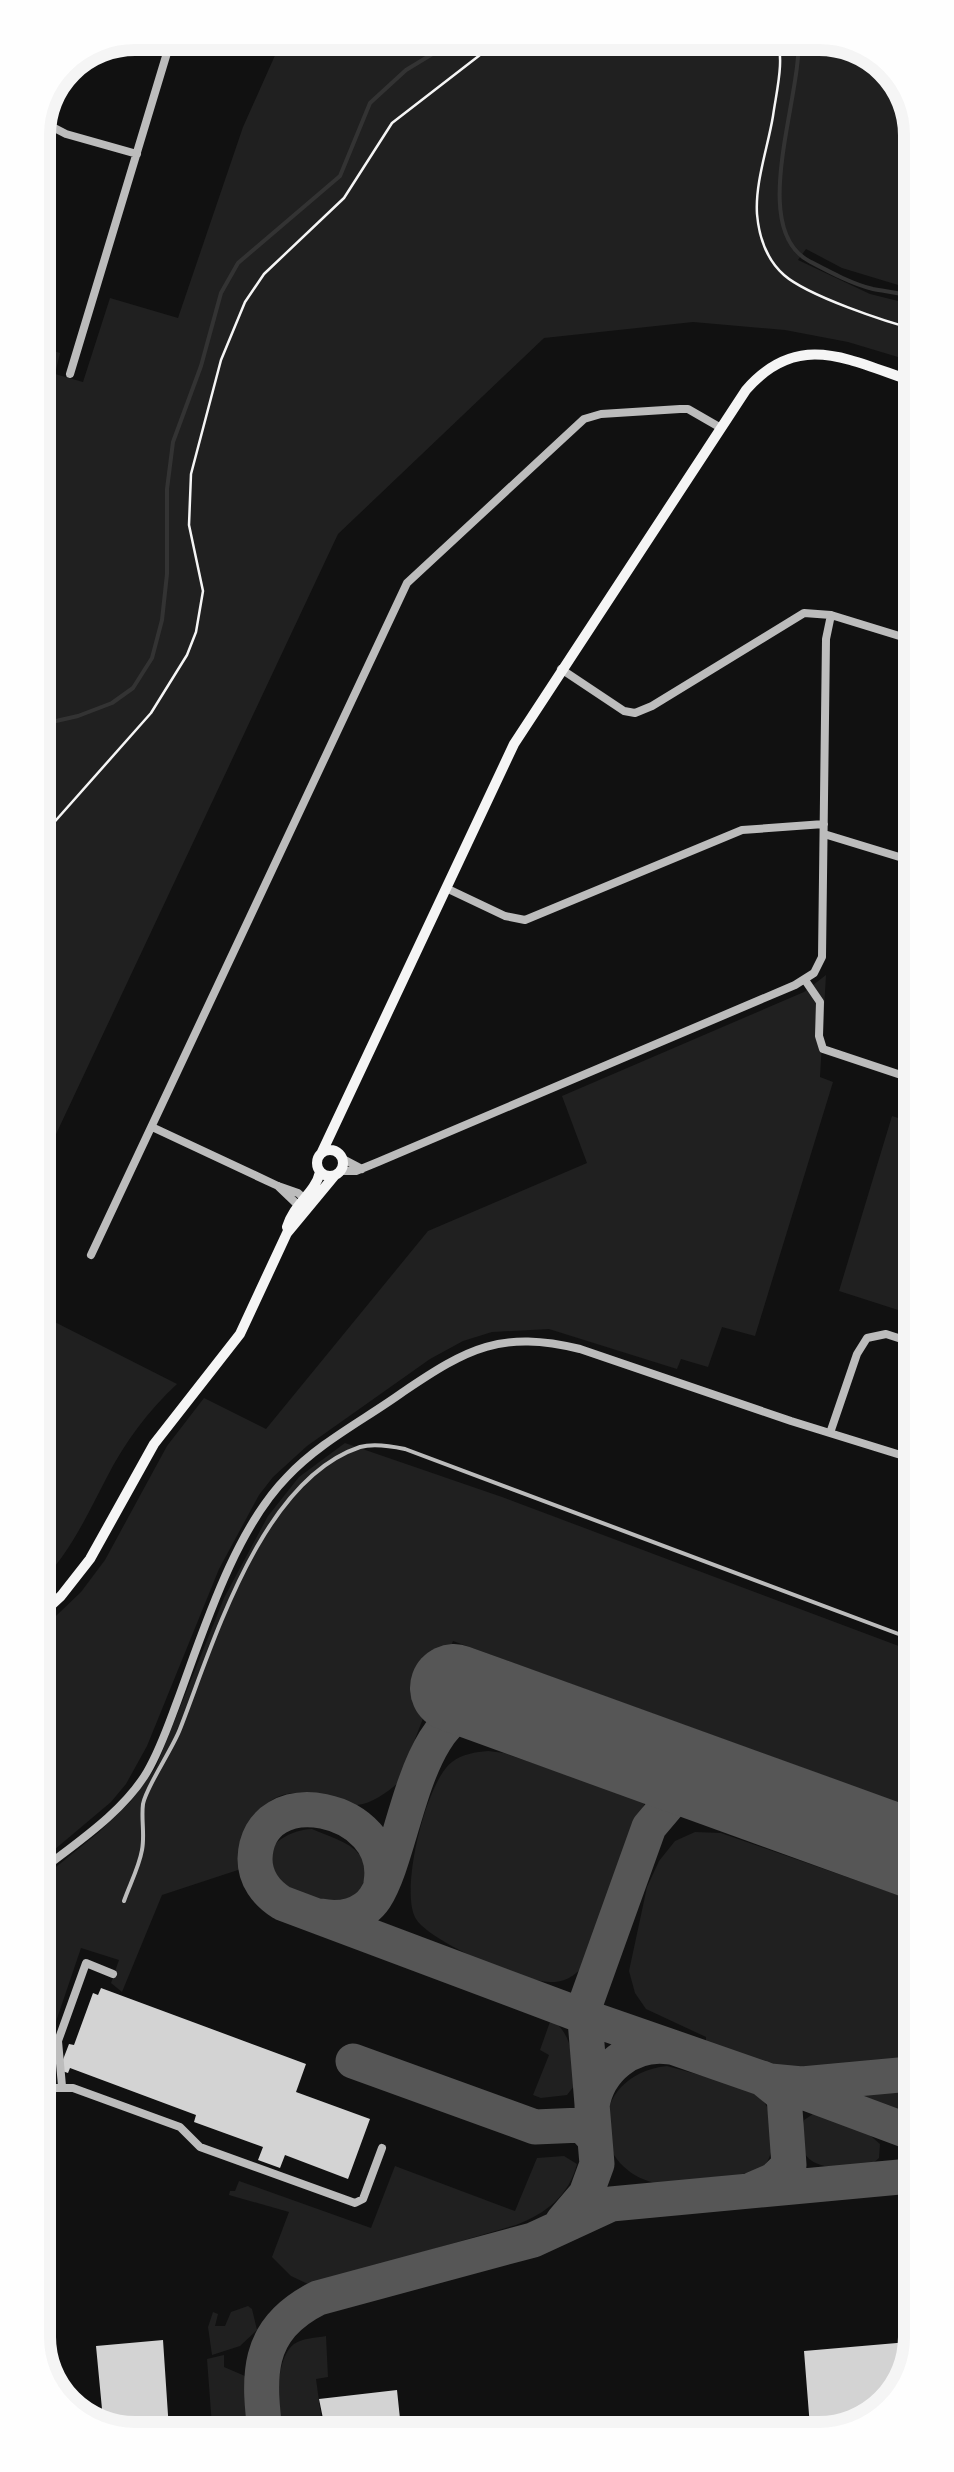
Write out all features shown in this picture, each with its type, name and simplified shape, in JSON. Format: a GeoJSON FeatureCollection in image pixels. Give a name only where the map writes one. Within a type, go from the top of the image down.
{"type":"FeatureCollection","features":[{"type":"Feature","properties":{"kind":"main road"},"geometry":{"type":"LineString","coordinates":[[339,1165],[327,1176],[320,1172],[316,1162],[514,744],[721,428],[762,371],[797,354],[823,354],[904,379]]}},
{"type":"Feature","properties":{"kind":"main road"},"geometry":{"type":"LineString","coordinates":[[303,1204],[339,1165],[335,1125]]}},
{"type":"Feature","properties":{"kind":"main road"},"geometry":{"type":"LineString","coordinates":[[322,1152],[330,1150],[339,1165]]}},
{"type":"Feature","properties":{"kind":"main road"},"geometry":{"type":"LineString","coordinates":[[50,1606],[90,1559],[165,1428],[240,1334],[320,1172]]}},
{"type":"Feature","properties":{"kind":"street"},"geometry":{"type":"LineString","coordinates":[[70,374],[168,50]]}},
{"type":"Feature","properties":{"kind":"street"},"geometry":{"type":"LineString","coordinates":[[51,126],[137,154]]}},
{"type":"Feature","properties":{"kind":"street"},"geometry":{"type":"LineString","coordinates":[[91,1255],[406,583],[584,418],[680,409],[721,428]]}},
{"type":"Feature","properties":{"kind":"street"},"geometry":{"type":"LineString","coordinates":[[561,670],[624,711],[643,712],[796,617],[813,612],[904,637]]}},
{"type":"Feature","properties":{"kind":"street"},"geometry":{"type":"LineString","coordinates":[[339,1165],[362,1169],[806,980],[819,964],[822,943],[826,640],[831,615]]}},
{"type":"Feature","properties":{"kind":"street"},"geometry":{"type":"LineString","coordinates":[[446,888],[505,916],[524,920],[742,830],[824,829],[904,858]]}},
{"type":"Feature","properties":{"kind":"street"},"geometry":{"type":"LineString","coordinates":[[806,980],[820,1002],[819,1036],[823,1049],[904,1076]]}},
{"type":"Feature","properties":{"kind":"street"},"geometry":{"type":"LineString","coordinates":[[152,1126],[278,1186],[303,1204]]}},
{"type":"Feature","properties":{"kind":"street"},"geometry":{"type":"LineString","coordinates":[[830,1433],[853,1364],[867,1338],[886,1334],[904,1340]]}},
{"type":"Feature","properties":{"kind":"street"},"geometry":{"type":"LineString","coordinates":[[50,1863],[95,1827],[146,1774],[216,1599],[248,1536],[283,1480],[308,1456],[446,1363],[476,1348],[544,1340],[902,1455],[904,1449]]}},
{"type":"Feature","properties":{"kind":"street"},"geometry":{"type":"LineString","coordinates":[[62,2086],[57,2045],[86,1963],[113,1974]]}},
{"type":"Feature","properties":{"kind":"street"},"geometry":{"type":"LineString","coordinates":[[50,2092],[62,2086],[180,2126],[200,2147],[355,2203],[363,2198],[382,2148]]}},
{"type":"Feature","properties":{"kind":"lane"},"geometry":{"type":"LineString","coordinates":[[124,1900],[143,1849],[144,1801],[170,1754],[229,1603],[254,1551],[279,1511],[312,1476],[362,1446],[405,1449],[904,1636]]}},
{"type":"Feature","properties":{"kind":"path"},"geometry":{"type":"LineString","coordinates":[[50,827],[151,713],[187,656],[196,632],[203,591],[188,526],[191,474],[221,360],[245,302],[264,274],[344,198],[392,123],[486,50]]}},
{"type":"Feature","properties":{"kind":"path"},"geometry":{"type":"LineString","coordinates":[[782,50],[757,211],[767,255],[785,276],[818,294],[904,325]]}},
{"type":"Feature","properties":{"kind":"shaded area"},"geometry":{"type":"Polygon","coordinates":[[[277,50],[841,53],[871,68],[883,79],[901,113],[904,287],[842,268],[806,249],[798,260],[870,294],[904,302],[904,359],[848,342],[785,330],[693,322],[544,338],[338,534],[50,1147],[50,350],[60,353],[55,374],[83,382],[110,298],[178,318],[243,127],[277,50]]]}},
{"type":"Feature","properties":{"kind":"shaded area"},"geometry":{"type":"Polygon","coordinates":[[[826,975],[820,1077],[833,1082],[755,1336],[722,1327],[708,1367],[681,1359],[677,1369],[549,1329],[492,1332],[463,1341],[430,1359],[307,1446],[259,1495],[219,1569],[147,1746],[126,1784],[111,1802],[50,1853],[50,1622],[81,1592],[105,1560],[167,1446],[204,1398],[266,1429],[428,1231],[587,1163],[562,1096],[804,992],[826,975]]]}},
{"type":"Feature","properties":{"kind":"shaded area"},"geometry":{"type":"Polygon","coordinates":[[[892,1116],[904,1120],[904,1312],[839,1291],[892,1116]]]}},
{"type":"Feature","properties":{"kind":"shaded area"},"geometry":{"type":"Polygon","coordinates":[[[50,1320],[177,1384],[129,1439],[50,1572],[50,1320]]]}},
{"type":"Feature","properties":{"kind":"shaded area"},"geometry":{"type":"Polygon","coordinates":[[[345,1443],[502,1497],[904,1648],[904,1805],[453,1641],[398,1783],[374,1800],[357,1805],[303,1793],[275,1798],[264,1806],[249,1829],[241,1869],[162,1895],[122,1992],[111,1983],[119,1960],[81,1948],[50,2039],[50,1872],[131,1801],[156,1767],[224,1598],[268,1516],[299,1477],[345,1443]]]}},
{"type":"Feature","properties":{"kind":"shaded area"},"geometry":{"type":"Polygon","coordinates":[[[488,1751],[504,1753],[645,1802],[589,1959],[564,1980],[539,1981],[501,1969],[439,1938],[416,1919],[411,1886],[413,1862],[433,1791],[452,1762],[488,1751]]]}},
{"type":"Feature","properties":{"kind":"shaded area"},"geometry":{"type":"Polygon","coordinates":[[[312,1829],[349,1846],[363,1862],[363,1888],[346,1907],[310,1905],[282,1891],[270,1878],[268,1858],[277,1843],[293,1833],[312,1829]]]}},
{"type":"Feature","properties":{"kind":"shaded area"},"geometry":{"type":"Polygon","coordinates":[[[695,1832],[721,1833],[904,1897],[904,2061],[784,2071],[706,2042],[706,2037],[646,2009],[635,1993],[629,1971],[647,1887],[659,1861],[675,1841],[695,1832]]]}},
{"type":"Feature","properties":{"kind":"shaded area"},"geometry":{"type":"Polygon","coordinates":[[[551,2019],[568,2041],[574,2086],[567,2095],[541,2098],[533,2095],[549,2055],[540,2050],[551,2019]]]}},
{"type":"Feature","properties":{"kind":"shaded area"},"geometry":{"type":"Polygon","coordinates":[[[667,2066],[751,2089],[760,2096],[773,2132],[773,2145],[763,2168],[753,2176],[661,2184],[630,2172],[615,2157],[607,2139],[606,2120],[612,2101],[624,2085],[642,2072],[667,2066]]]}},
{"type":"Feature","properties":{"kind":"shaded area"},"geometry":{"type":"Polygon","coordinates":[[[904,2090],[904,2114],[853,2095],[904,2090]]]}},
{"type":"Feature","properties":{"kind":"shaded area"},"geometry":{"type":"Polygon","coordinates":[[[813,2114],[865,2131],[880,2144],[879,2158],[865,2166],[836,2167],[809,2159],[801,2144],[801,2133],[804,2120],[813,2114]]]}},
{"type":"Feature","properties":{"kind":"shaded area"},"geometry":{"type":"Polygon","coordinates":[[[564,2156],[577,2164],[568,2185],[554,2202],[527,2221],[310,2285],[291,2276],[272,2257],[289,2212],[229,2195],[239,2181],[371,2228],[395,2166],[515,2211],[537,2158],[564,2156]]]}},
{"type":"Feature","properties":{"kind":"shaded area"},"geometry":{"type":"Polygon","coordinates":[[[248,2306],[257,2330],[240,2346],[212,2355],[208,2327],[213,2312],[218,2314],[215,2326],[225,2326],[231,2312],[248,2306]]]}},
{"type":"Feature","properties":{"kind":"shaded area"},"geometry":{"type":"Polygon","coordinates":[[[326,2336],[328,2377],[316,2379],[322,2422],[280,2422],[278,2388],[283,2362],[294,2344],[326,2336]]]}},
{"type":"Feature","properties":{"kind":"shaded area"},"geometry":{"type":"Polygon","coordinates":[[[224,2355],[224,2367],[245,2376],[249,2422],[212,2422],[207,2359],[224,2355]]]}},
{"type":"Feature","properties":{"kind":"building"},"geometry":{"type":"Polygon","coordinates":[[[101,1988],[306,2064],[296,2092],[370,2119],[348,2179],[285,2155],[280,2168],[258,2160],[263,2147],[194,2122],[196,2115],[70,2068],[68,2073],[59,2070],[69,2044],[74,2045],[93,1993],[98,1995],[101,1988]]]}},
{"type":"Feature","properties":{"kind":"building"},"geometry":{"type":"Polygon","coordinates":[[[163,2340],[168,2422],[130,2422],[103,2415],[96,2346],[163,2340]]]}},
{"type":"Feature","properties":{"kind":"building"},"geometry":{"type":"Polygon","coordinates":[[[903,2342],[895,2374],[875,2401],[841,2419],[819,2422],[810,2422],[804,2351],[903,2342]]]}},
{"type":"Feature","properties":{"kind":"building"},"geometry":{"type":"Polygon","coordinates":[[[397,2390],[400,2422],[324,2422],[319,2399],[397,2390]]]}},
{"type":"Feature","properties":{"kind":"waterway"},"geometry":{"type":"LineString","coordinates":[[50,722],[112,703],[133,688],[152,658],[162,620],[167,574],[167,489],[173,442],[201,366],[221,293],[238,263],[340,176],[370,103],[406,70],[439,50]]}},
{"type":"Feature","properties":{"kind":"waterway"},"geometry":{"type":"LineString","coordinates":[[798,50],[780,189],[782,219],[791,244],[809,261],[849,281],[904,295]]}},
{"type":"Feature","properties":{"kind":"taxiway"},"geometry":{"type":"LineString","coordinates":[[320,1916],[350,1915],[370,1904],[386,1875],[431,1747],[448,1723],[471,1708],[500,1705]]}},
{"type":"Feature","properties":{"kind":"taxiway"},"geometry":{"type":"LineString","coordinates":[[563,2221],[586,2194],[597,2164],[584,2008],[649,1827],[671,1801],[692,1792],[714,1788],[742,1792]]}},
{"type":"Feature","properties":{"kind":"taxiway"},"geometry":{"type":"LineString","coordinates":[[381,1883],[379,1856],[367,1835],[347,1820],[324,1811],[299,1810],[277,1817],[262,1833],[255,1859],[257,1872],[266,1890],[282,1903],[583,2016],[770,2081],[802,2084],[904,2075]]}},
{"type":"Feature","properties":{"kind":"taxiway"},"geometry":{"type":"LineString","coordinates":[[592,2106],[601,2080],[618,2061],[642,2049],[669,2047]]}},
{"type":"Feature","properties":{"kind":"taxiway"},"geometry":{"type":"LineString","coordinates":[[353,2061],[535,2127],[582,2125],[594,2138]]}},
{"type":"Feature","properties":{"kind":"taxiway"},"geometry":{"type":"LineString","coordinates":[[753,2189],[774,2180],[789,2165],[784,2096],[762,2078]]}},
{"type":"Feature","properties":{"kind":"taxiway"},"geometry":{"type":"LineString","coordinates":[[795,2089],[904,2130]]}},
{"type":"Feature","properties":{"kind":"taxiway"},"geometry":{"type":"LineString","coordinates":[[264,2422],[262,2376],[271,2340],[297,2311],[318,2298],[533,2240],[611,2204],[904,2177]]}},
{"type":"Feature","properties":{"kind":"runway"},"geometry":{"type":"LineString","coordinates":[[454,1688],[904,1851]]}}]}
